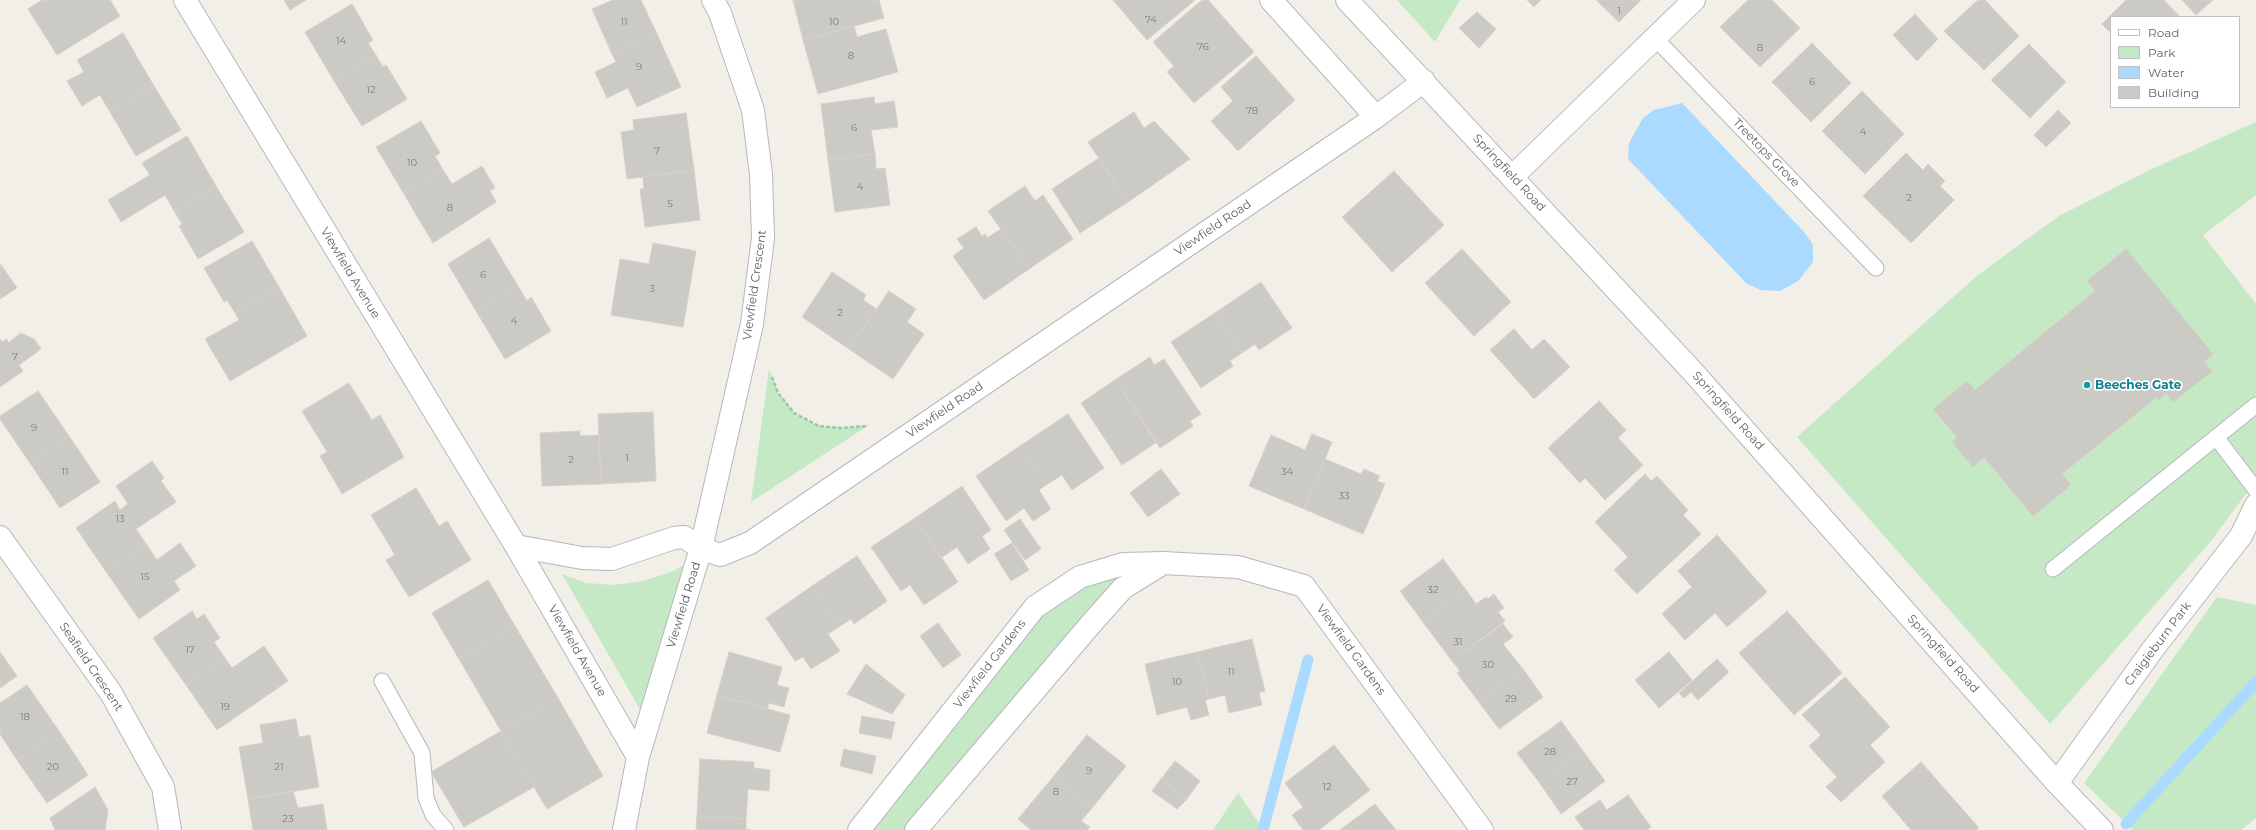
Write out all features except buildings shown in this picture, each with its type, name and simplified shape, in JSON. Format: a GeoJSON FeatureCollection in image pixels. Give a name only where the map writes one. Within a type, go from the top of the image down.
{"type":"FeatureCollection","features":[{"type":"Feature","properties":{"kind":"street","name":"Viewfield Avenue"},"geometry":{"type":"LineString","coordinates":[[185,0],[516,546],[638,757]]}},
{"type":"Feature","properties":{"kind":"street","name":"Viewfield Crescent"},"geometry":{"type":"LineString","coordinates":[[700,548],[752,324],[763,238],[761,174],[753,110],[720,13],[713,0]]}},
{"type":"Feature","properties":{"kind":"street"},"geometry":{"type":"LineString","coordinates":[[1271,0],[1376,117]]}},
{"type":"Feature","properties":{"kind":"street","name":"Springfield Road"},"geometry":{"type":"LineString","coordinates":[[1347,0],[1424,81],[1693,372],[2057,783],[2102,830]]}},
{"type":"Feature","properties":{"kind":"street"},"geometry":{"type":"LineString","coordinates":[[1512,177],[1694,0]]}},
{"type":"Feature","properties":{"kind":"street","name":"Viewfield Road"},"geometry":{"type":"LineString","coordinates":[[624,830],[638,757],[700,548],[720,555],[750,543],[1376,117],[1424,81]]}},
{"type":"Feature","properties":{"kind":"street","name":"Craigieburn Park"},"geometry":{"type":"LineString","coordinates":[[2057,783],[2153,649],[2241,536],[2256,505]]}},
{"type":"Feature","properties":{"kind":"street","name":"Seafield Crescent"},"geometry":{"type":"LineString","coordinates":[[0,537],[111,693],[163,787],[170,830]]}},
{"type":"Feature","properties":{"kind":"street"},"geometry":{"type":"LineString","coordinates":[[516,546],[582,558],[612,559],[674,538],[684,537],[700,548]]}},
{"type":"Feature","properties":{"kind":"street"},"geometry":{"type":"LineString","coordinates":[[916,830],[1123,588],[1163,563]]}},
{"type":"Feature","properties":{"kind":"street","name":"Viewfield Gardens"},"geometry":{"type":"LineString","coordinates":[[859,830],[1035,607],[1080,578],[1123,564],[1163,563],[1238,567],[1304,586],[1482,830]]}},
{"type":"Feature","properties":{"kind":"lane","name":"Treetops Grove"},"geometry":{"type":"LineString","coordinates":[[1655,38],[1876,268]]}},
{"type":"Feature","properties":{"kind":"lane"},"geometry":{"type":"LineString","coordinates":[[2053,569],[2256,405]]}},
{"type":"Feature","properties":{"kind":"lane"},"geometry":{"type":"LineString","coordinates":[[2216,437],[2256,490]]}},
{"type":"Feature","properties":{"kind":"lane"},"geometry":{"type":"LineString","coordinates":[[382,681],[422,753],[426,798],[432,815],[446,830]]}},
{"type":"Feature","properties":{"kind":"path"},"geometry":{"type":"LineString","coordinates":[[771,375],[778,393],[794,413],[819,426],[841,428],[869,425]]}},
{"type":"Feature","properties":{"kind":"green space"},"geometry":{"type":"Polygon","coordinates":[[[1397,0],[1460,0],[1435,42],[1397,0]]]}},
{"type":"Feature","properties":{"kind":"green space"},"geometry":{"type":"Polygon","coordinates":[[[2256,122],[2256,195],[2203,235],[2256,304],[2256,485],[2245,495],[2211,541],[2050,724],[1797,437],[1978,275],[2059,216],[2152,169],[2256,122]]]}},
{"type":"Feature","properties":{"kind":"green space"},"geometry":{"type":"Polygon","coordinates":[[[769,369],[778,393],[797,416],[819,426],[841,428],[869,425],[751,502],[769,369]]]}},
{"type":"Feature","properties":{"kind":"green space"},"geometry":{"type":"Polygon","coordinates":[[[694,560],[649,725],[562,574],[586,583],[614,585],[643,581],[671,572],[694,560]]]}},
{"type":"Feature","properties":{"kind":"green space"},"geometry":{"type":"Polygon","coordinates":[[[1123,564],[1123,588],[916,830],[859,830],[1035,607],[1123,564]]]}},
{"type":"Feature","properties":{"kind":"green space"},"geometry":{"type":"Polygon","coordinates":[[[2217,597],[2256,605],[2256,818],[2241,830],[2133,830],[2084,783],[2217,597]]]}},
{"type":"Feature","properties":{"kind":"green space"},"geometry":{"type":"Polygon","coordinates":[[[1238,793],[1264,830],[1213,830],[1238,793]]]}},
{"type":"Feature","properties":{"kind":"water"},"geometry":{"type":"Polygon","coordinates":[[[1682,103],[1805,233],[1813,245],[1813,262],[1798,281],[1780,291],[1761,290],[1747,284],[1628,159],[1629,143],[1643,118],[1654,110],[1682,103]]]}},
{"type":"Feature","properties":{"kind":"waterway"},"geometry":{"type":"LineString","coordinates":[[1263,830],[1308,660]]}},
{"type":"Feature","properties":{"kind":"waterway"},"geometry":{"type":"LineString","coordinates":[[2126,824],[2256,682]]}},
{"type":"Feature","properties":{"kind":"place","name":"Beeches Gate"},"geometry":{"type":"Point","coordinates":[2087,385]}}]}
